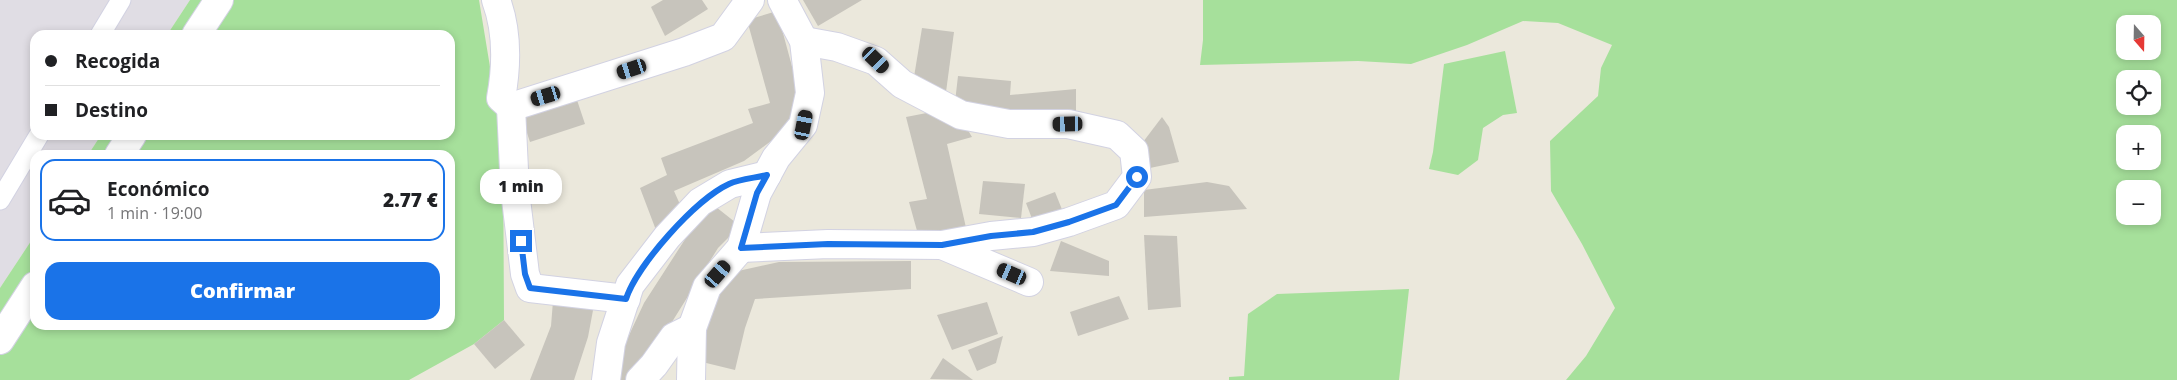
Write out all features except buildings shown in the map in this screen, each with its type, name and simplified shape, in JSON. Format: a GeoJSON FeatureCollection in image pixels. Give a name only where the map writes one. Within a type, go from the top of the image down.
{"type":"FeatureCollection","features":[{"type":"Feature","properties":{"kind":"street"},"geometry":{"type":"LineString","coordinates":[[199,30],[219,0]]}},
{"type":"Feature","properties":{"kind":"street"},"geometry":{"type":"LineString","coordinates":[[496,0],[504,20],[506,71],[500,98],[511,107],[515,191],[525,274],[530,288],[626,299]]}},
{"type":"Feature","properties":{"kind":"street"},"geometry":{"type":"LineString","coordinates":[[511,107],[684,52],[723,37],[750,0]]}},
{"type":"Feature","properties":{"kind":"street"},"geometry":{"type":"LineString","coordinates":[[691,380],[692,328],[707,287],[741,248],[757,193],[776,158],[804,125],[810,93],[804,41],[782,0]]}},
{"type":"Feature","properties":{"kind":"street"},"geometry":{"type":"LineString","coordinates":[[741,248],[828,244],[942,245],[991,236],[1033,232],[1069,222],[1116,205],[1137,177],[1134,151],[1117,135],[1068,124],[1009,124],[961,114],[902,84],[876,60],[837,47],[804,41]]}},
{"type":"Feature","properties":{"kind":"street"},"geometry":{"type":"LineString","coordinates":[[606,380],[611,343],[630,285],[667,237],[700,202],[730,184],[767,175]]}},
{"type":"Feature","properties":{"kind":"street"},"geometry":{"type":"LineString","coordinates":[[942,245],[1029,282]]}},
{"type":"Feature","properties":{"kind":"street"},"geometry":{"type":"LineString","coordinates":[[0,340],[30,294]]}},
{"type":"Feature","properties":{"kind":"street"},"geometry":{"type":"LineString","coordinates":[[640,380],[654,365],[674,337],[692,328]]}},
{"type":"Feature","properties":{"kind":"lane"},"geometry":{"type":"LineString","coordinates":[[103,30],[121,0]]}},
{"type":"Feature","properties":{"kind":"lane"},"geometry":{"type":"LineString","coordinates":[[0,200],[30,150]]}},
{"type":"Feature","properties":{"kind":"shaded area"},"geometry":{"type":"Polygon","coordinates":[[[0,0],[190,0],[170,30],[30,30],[30,140],[98,140],[91,150],[30,150],[30,243],[0,288],[0,0]]]}},
{"type":"Feature","properties":{"kind":"green space"},"geometry":{"type":"Polygon","coordinates":[[[190,0],[479,0],[503,146],[504,320],[474,344],[409,380],[0,380],[0,288],[30,243],[30,330],[455,330],[455,150],[91,150],[98,140],[455,140],[455,30],[170,30],[190,0]]]}},
{"type":"Feature","properties":{"kind":"green space"},"geometry":{"type":"Polygon","coordinates":[[[1203,0],[2177,0],[2177,380],[1566,380],[1586,356],[1615,308],[1582,244],[1551,191],[1550,141],[1598,96],[1601,68],[1612,45],[1558,23],[1523,21],[1467,45],[1411,64],[1358,61],[1200,65],[1203,40],[1203,0]]]}},
{"type":"Feature","properties":{"kind":"green space"},"geometry":{"type":"Polygon","coordinates":[[[1505,51],[1517,113],[1503,115],[1483,128],[1478,160],[1458,175],[1429,169],[1433,152],[1444,64],[1505,51]]]}},
{"type":"Feature","properties":{"kind":"green space"},"geometry":{"type":"Polygon","coordinates":[[[1409,289],[1399,380],[1229,380],[1229,377],[1244,376],[1248,314],[1277,294],[1409,289]]]}},
{"type":"Feature","properties":{"kind":"route"},"geometry":{"type":"LineString","coordinates":[[521,241],[525,274],[530,288],[626,299],[630,285],[667,237],[700,202],[730,184],[767,175],[757,193],[741,248],[828,244],[942,245],[991,236],[1033,232],[1069,222],[1116,205],[1137,177]]}}]}
